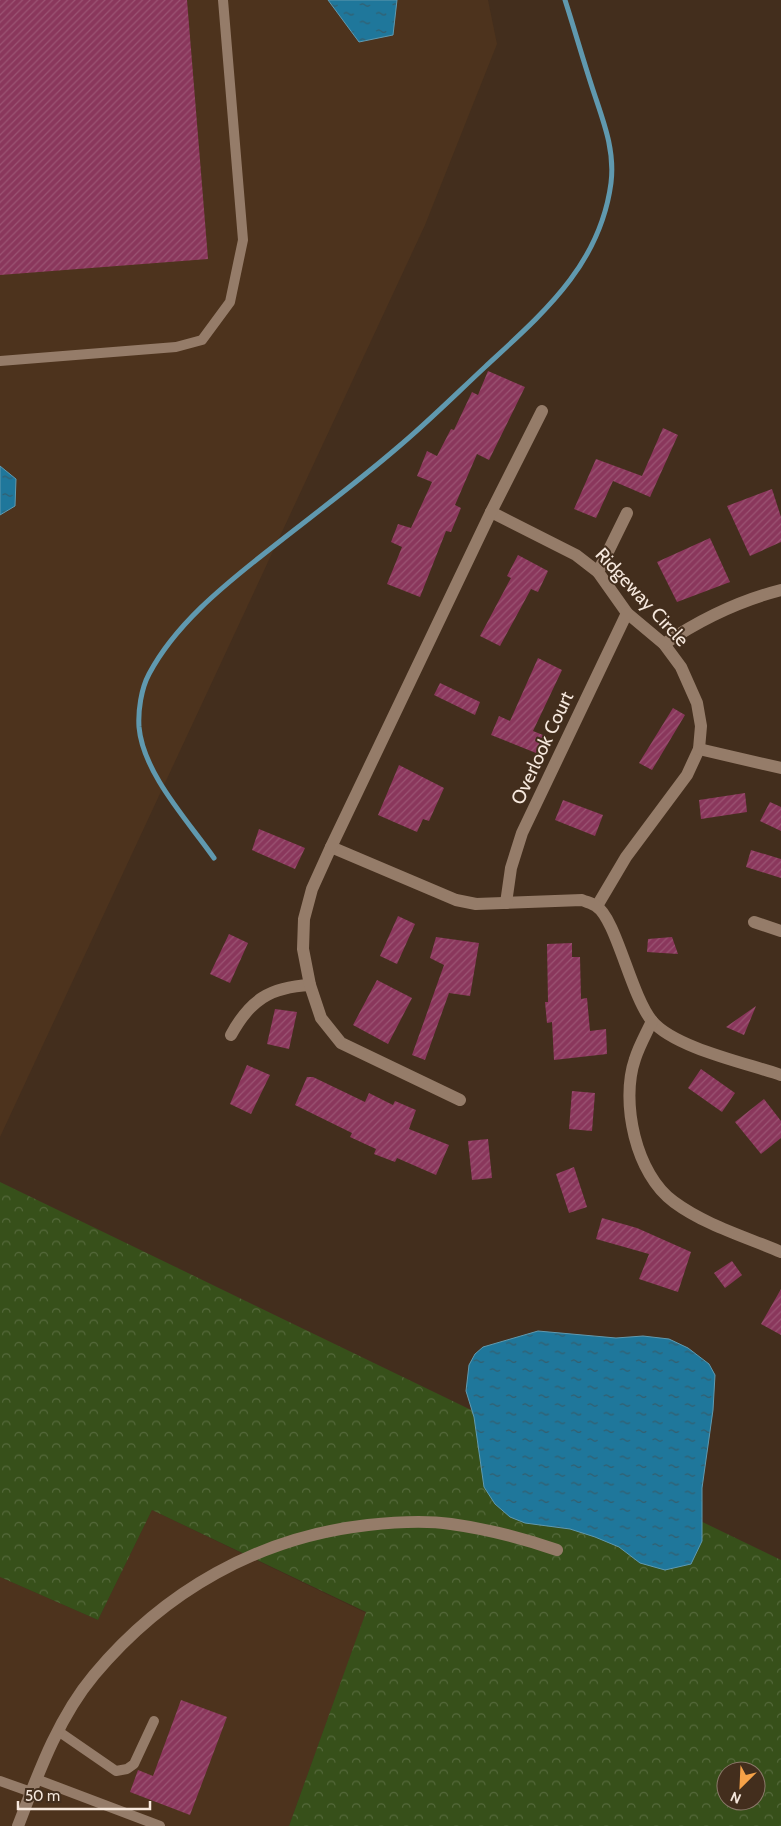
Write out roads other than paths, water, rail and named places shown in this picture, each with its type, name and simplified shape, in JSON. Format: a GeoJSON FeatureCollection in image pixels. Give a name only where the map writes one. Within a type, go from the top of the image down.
{"type":"FeatureCollection","features":[{"type":"Feature","properties":{"kind":"street"},"geometry":{"type":"LineString","coordinates":[[460,1100],[341,1043],[321,1018],[310,985],[303,949],[304,919],[312,889],[331,847],[491,512],[542,411]]}},
{"type":"Feature","properties":{"kind":"street","name":"Ridgeway Circle"},"geometry":{"type":"LineString","coordinates":[[491,512],[576,555],[598,572],[627,613],[664,644],[681,667],[697,703],[701,726],[699,749],[687,775],[626,857],[597,906]]}},
{"type":"Feature","properties":{"kind":"street"},"geometry":{"type":"LineString","coordinates":[[598,572],[627,513]]}},
{"type":"Feature","properties":{"kind":"street"},"geometry":{"type":"LineString","coordinates":[[664,644],[693,624],[728,607],[781,590]]}},
{"type":"Feature","properties":{"kind":"street","name":"Overlook Court"},"geometry":{"type":"LineString","coordinates":[[506,903],[511,868],[522,833],[627,613]]}},
{"type":"Feature","properties":{"kind":"street"},"geometry":{"type":"LineString","coordinates":[[699,749],[781,768]]}},
{"type":"Feature","properties":{"kind":"street"},"geometry":{"type":"LineString","coordinates":[[331,847],[456,900],[476,904],[582,900],[597,906],[608,918],[638,999],[652,1021],[666,1033],[682,1042],[781,1075]]}},
{"type":"Feature","properties":{"kind":"street"},"geometry":{"type":"LineString","coordinates":[[754,922],[781,931]]}},
{"type":"Feature","properties":{"kind":"street"},"geometry":{"type":"LineString","coordinates":[[231,1035],[242,1014],[261,997],[287,986],[310,985]]}},
{"type":"Feature","properties":{"kind":"street"},"geometry":{"type":"LineString","coordinates":[[652,1021],[634,1060],[629,1103],[637,1146],[646,1167],[665,1194],[690,1213],[781,1252]]}},
{"type":"Feature","properties":{"kind":"street"},"geometry":{"type":"LineString","coordinates":[[18,1826],[36,1779],[58,1731],[93,1676],[146,1620],[184,1591],[233,1563],[284,1542],[338,1528],[384,1523],[449,1524],[504,1533],[557,1550]]}},
{"type":"Feature","properties":{"kind":"lane"},"geometry":{"type":"LineString","coordinates":[[0,361],[176,347],[202,340],[230,302],[243,240],[223,0]]}},
{"type":"Feature","properties":{"kind":"lane"},"geometry":{"type":"LineString","coordinates":[[58,1731],[116,1771],[127,1769],[134,1764],[154,1721]]}},
{"type":"Feature","properties":{"kind":"lane"},"geometry":{"type":"LineString","coordinates":[[36,1779],[160,1826]]}},
{"type":"Feature","properties":{"kind":"lane"},"geometry":{"type":"LineString","coordinates":[[0,1780],[31,1792]]}},
{"type":"Feature","properties":{"kind":"water"},"geometry":{"type":"Polygon","coordinates":[[[328,0],[397,0],[393,35],[359,42],[328,0]]]}},
{"type":"Feature","properties":{"kind":"water"},"geometry":{"type":"Polygon","coordinates":[[[0,466],[16,479],[15,506],[0,515],[0,466]]]}},
{"type":"Feature","properties":{"kind":"water"},"geometry":{"type":"Polygon","coordinates":[[[538,1331],[616,1338],[643,1336],[669,1339],[688,1348],[709,1364],[715,1375],[713,1410],[702,1488],[702,1541],[691,1564],[665,1570],[640,1563],[619,1547],[595,1537],[570,1529],[525,1523],[510,1517],[495,1504],[484,1487],[474,1417],[466,1391],[469,1365],[475,1354],[483,1347],[538,1331]]]}},
{"type":"Feature","properties":{"kind":"waterway"},"geometry":{"type":"LineString","coordinates":[[214,858],[168,796],[149,762],[142,744],[139,714],[146,680],[172,639],[216,593],[419,429],[527,328],[565,286],[581,264],[595,239],[605,213],[612,171],[610,148],[605,126],[565,0]]}}]}
